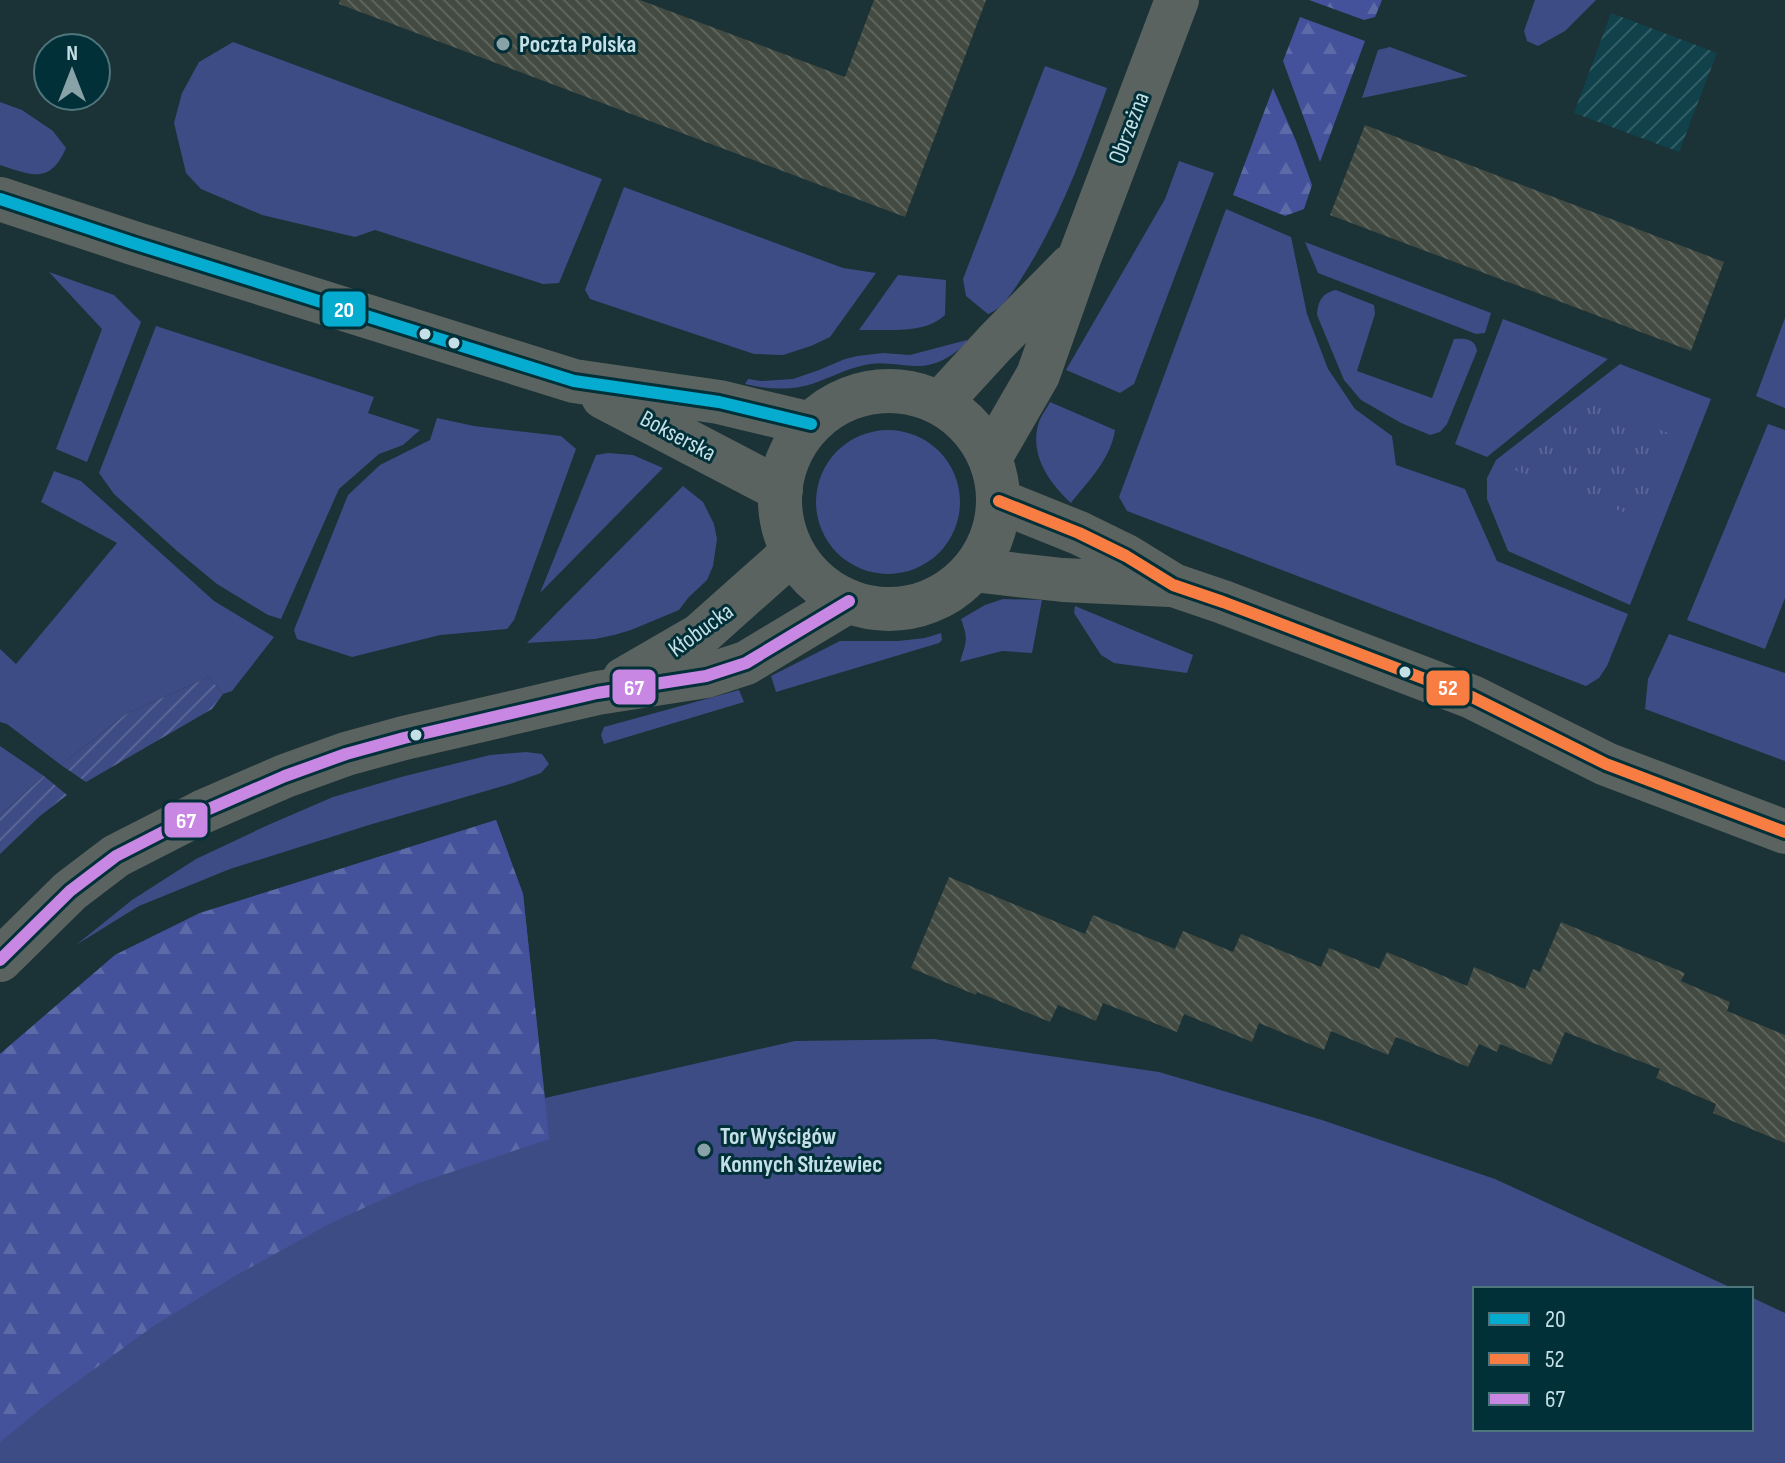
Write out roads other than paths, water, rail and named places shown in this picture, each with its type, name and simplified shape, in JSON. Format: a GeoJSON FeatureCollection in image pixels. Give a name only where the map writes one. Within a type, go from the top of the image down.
{"type":"FeatureCollection","features":[{"type":"Feature","properties":{"kind":"street","name":"Obrzeżna"},"geometry":{"type":"LineString","coordinates":[[990,458],[1038,375],[1177,0]]}},
{"type":"Feature","properties":{"kind":"street","name":"Bokserska"},"geometry":{"type":"LineString","coordinates":[[0,199],[574,381],[719,402],[811,424]]}},
{"type":"Feature","properties":{"kind":"street","name":"Obrzeżna"},"geometry":{"type":"LineString","coordinates":[[940,403],[1080,256]]}},
{"type":"Feature","properties":{"kind":"street","name":"Bokserska"},"geometry":{"type":"LineString","coordinates":[[574,381],[781,490]]}},
{"type":"Feature","properties":{"kind":"street"},"geometry":{"type":"LineString","coordinates":[[883,391],[906,392],[940,403],[963,417],[990,458],[996,479],[999,501],[989,544],[973,570],[946,594],[903,609],[882,609],[849,601],[824,588],[805,569],[785,533],[781,490],[793,449],[811,424],[840,403],[861,395],[883,391]]}},
{"type":"Feature","properties":{"kind":"street"},"geometry":{"type":"LineString","coordinates":[[999,501],[1079,533],[1126,556],[1173,585],[1472,697],[1606,764],[1785,832]]}},
{"type":"Feature","properties":{"kind":"street","name":"Kłobucka"},"geometry":{"type":"LineString","coordinates":[[597,693],[700,635],[793,552]]}},
{"type":"Feature","properties":{"kind":"street"},"geometry":{"type":"LineString","coordinates":[[973,570],[1063,580],[1173,585]]}},
{"type":"Feature","properties":{"kind":"street","name":"Kłobucka"},"geometry":{"type":"LineString","coordinates":[[0,960],[70,891],[116,856],[202,812],[285,776],[346,754],[404,738],[597,693],[706,676],[746,663],[849,601]]}},
{"type":"Feature","properties":{"kind":"place","name":"Poczta Polska"},"geometry":{"type":"Point","coordinates":[503,44]}},
{"type":"Feature","properties":{"kind":"place","name":"Tor Wyścigów Konnych Służewiec"},"geometry":{"type":"Point","coordinates":[704,1150]}}]}
